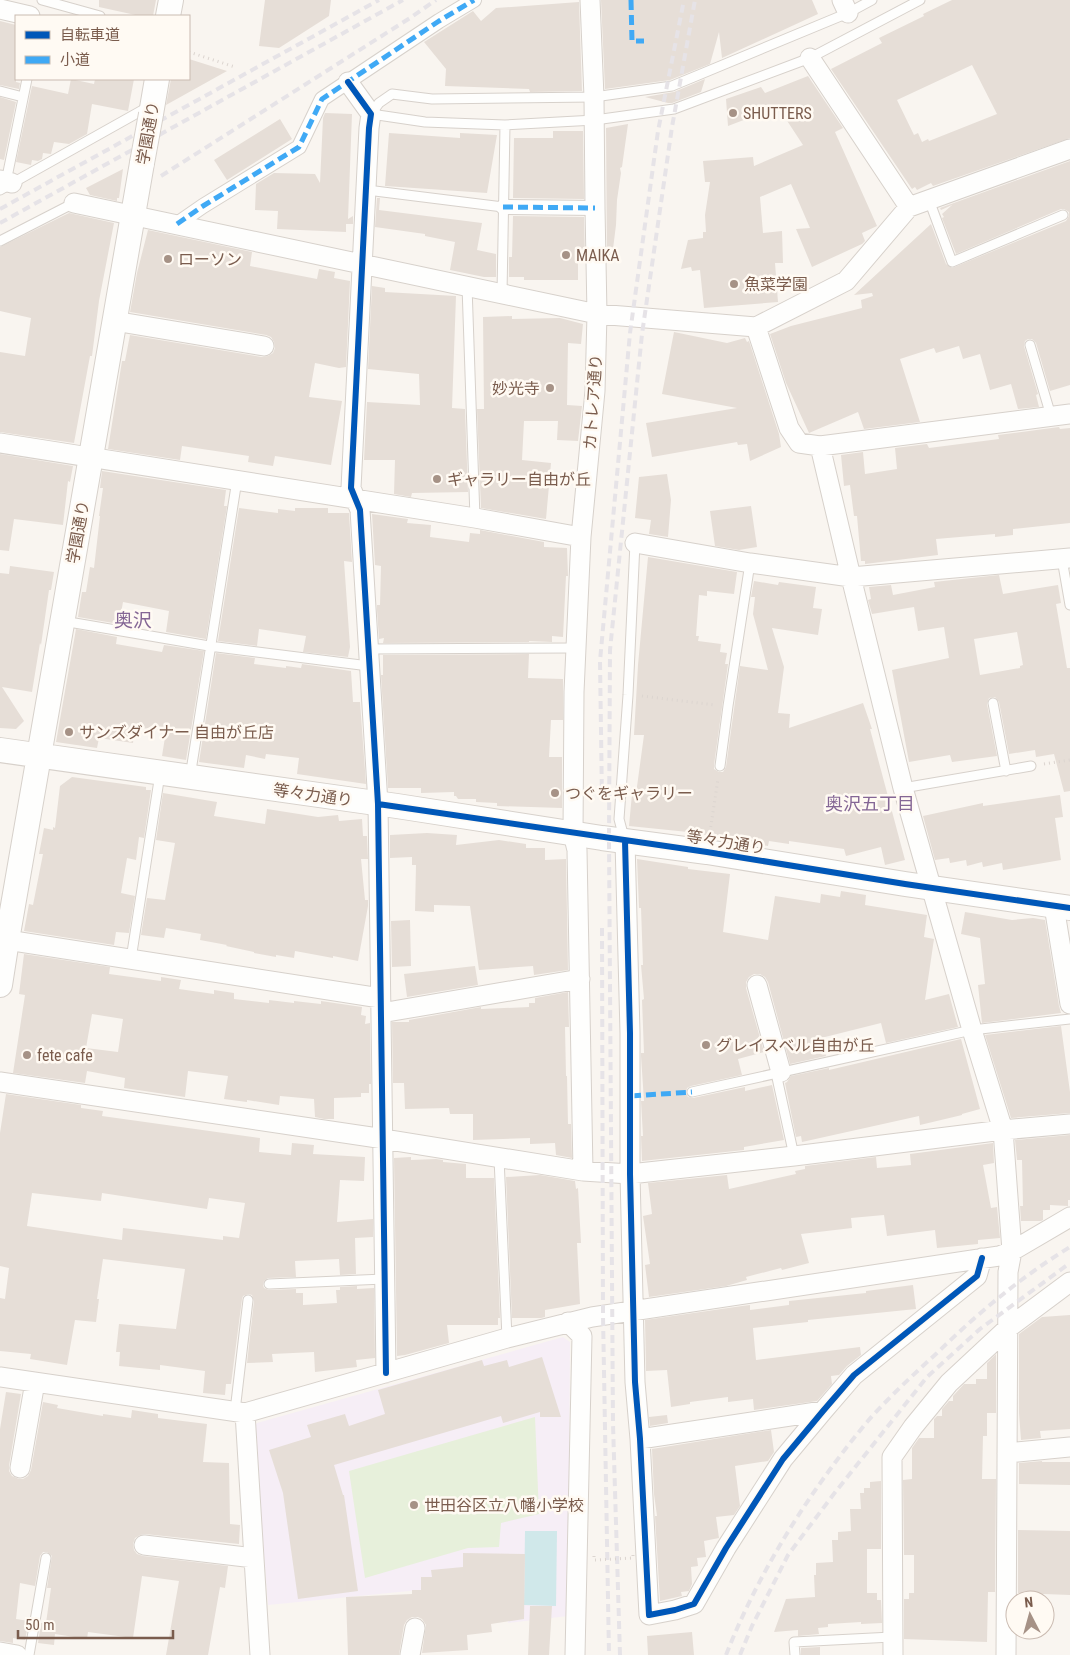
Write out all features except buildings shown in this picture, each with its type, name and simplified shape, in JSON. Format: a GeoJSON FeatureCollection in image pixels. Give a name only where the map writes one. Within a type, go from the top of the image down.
{"type":"FeatureCollection","features":[{"type":"Feature","properties":{"kind":"street"},"geometry":{"type":"LineString","coordinates":[[168,15],[171,0]]}},
{"type":"Feature","properties":{"kind":"street"},"geometry":{"type":"LineString","coordinates":[[177,224],[299,147],[322,99],[439,21],[474,0]]}},
{"type":"Feature","properties":{"kind":"street","name":"カトレア通り"},"geometry":{"type":"LineString","coordinates":[[583,1171],[577,850],[573,834],[574,692],[581,537],[595,391],[597,314],[594,97],[590,0]]}},
{"type":"Feature","properties":{"kind":"street"},"geometry":{"type":"LineString","coordinates":[[0,9],[26,15]]}},
{"type":"Feature","properties":{"kind":"street"},"geometry":{"type":"LineString","coordinates":[[810,58],[909,207]]}},
{"type":"Feature","properties":{"kind":"street","name":"学園通り"},"geometry":{"type":"LineString","coordinates":[[0,985],[3,954],[157,80]]}},
{"type":"Feature","properties":{"kind":"street"},"geometry":{"type":"LineString","coordinates":[[348,82],[371,114],[352,488],[360,510],[378,804],[386,1373]]}},
{"type":"Feature","properties":{"kind":"street"},"geometry":{"type":"LineString","coordinates":[[74,202],[597,314],[756,327],[846,281],[909,207],[1070,149]]}},
{"type":"Feature","properties":{"kind":"street"},"geometry":{"type":"LineString","coordinates":[[503,207],[595,208]]}},
{"type":"Feature","properties":{"kind":"street"},"geometry":{"type":"LineString","coordinates":[[114,321],[264,346]]}},
{"type":"Feature","properties":{"kind":"street"},"geometry":{"type":"LineString","coordinates":[[756,327],[788,428],[799,443],[820,446],[1070,414]]}},
{"type":"Feature","properties":{"kind":"street"},"geometry":{"type":"LineString","coordinates":[[0,443],[475,518],[581,537]]}},
{"type":"Feature","properties":{"kind":"street"},"geometry":{"type":"LineString","coordinates":[[820,446],[904,788],[972,1030],[1003,1130],[1012,1251],[1008,1272],[1006,1655]]}},
{"type":"Feature","properties":{"kind":"street"},"geometry":{"type":"LineString","coordinates":[[635,543],[750,563],[851,577],[1066,558]]}},
{"type":"Feature","properties":{"kind":"street","name":"等々力通り"},"geometry":{"type":"LineString","coordinates":[[0,750],[707,852],[1062,907]]}},
{"type":"Feature","properties":{"kind":"street"},"geometry":{"type":"LineString","coordinates":[[625,841],[635,1382],[640,1439],[649,1615],[694,1604],[726,1548],[784,1459],[823,1411],[854,1375],[977,1276],[982,1258]]}},
{"type":"Feature","properties":{"kind":"street"},"geometry":{"type":"LineString","coordinates":[[1062,907],[1070,1004]]}},
{"type":"Feature","properties":{"kind":"street"},"geometry":{"type":"LineString","coordinates":[[3,954],[130,959],[381,1005],[580,979]]}},
{"type":"Feature","properties":{"kind":"street"},"geometry":{"type":"LineString","coordinates":[[757,985],[778,1072]]}},
{"type":"Feature","properties":{"kind":"street"},"geometry":{"type":"LineString","coordinates":[[0,1082],[583,1171],[630,1174],[1003,1130],[1070,1124]]}},
{"type":"Feature","properties":{"kind":"street"},"geometry":{"type":"LineString","coordinates":[[0,1377],[240,1412],[568,1322],[633,1310],[982,1258],[1012,1251],[1070,1217]]}},
{"type":"Feature","properties":{"kind":"street"},"geometry":{"type":"LineString","coordinates":[[893,1646],[892,1457],[913,1427],[949,1383],[1008,1328],[1070,1282]]}},
{"type":"Feature","properties":{"kind":"street"},"geometry":{"type":"LineString","coordinates":[[568,1322],[582,1336],[575,1655]]}},
{"type":"Feature","properties":{"kind":"street"},"geometry":{"type":"LineString","coordinates":[[20,1468],[35,1382]]}},
{"type":"Feature","properties":{"kind":"street"},"geometry":{"type":"LineString","coordinates":[[640,1439],[823,1411]]}},
{"type":"Feature","properties":{"kind":"street"},"geometry":{"type":"LineString","coordinates":[[240,1412],[254,1558],[260,1655]]}},
{"type":"Feature","properties":{"kind":"street"},"geometry":{"type":"LineString","coordinates":[[1007,1453],[1070,1447]]}},
{"type":"Feature","properties":{"kind":"street"},"geometry":{"type":"LineString","coordinates":[[144,1545],[254,1558]]}},
{"type":"Feature","properties":{"kind":"street"},"geometry":{"type":"LineString","coordinates":[[410,1655],[416,1628]]}},
{"type":"Feature","properties":{"kind":"street"},"geometry":{"type":"LineString","coordinates":[[0,1652],[16,1655]]}},
{"type":"Feature","properties":{"kind":"lane"},"geometry":{"type":"LineString","coordinates":[[42,0],[96,15]]}},
{"type":"Feature","properties":{"kind":"lane"},"geometry":{"type":"LineString","coordinates":[[872,0],[845,6],[672,86],[594,97],[432,99],[392,94],[379,103],[371,114],[425,122],[506,125],[594,120],[674,109],[810,58],[920,0]]}},
{"type":"Feature","properties":{"kind":"lane"},"geometry":{"type":"LineString","coordinates":[[5,184],[27,80]]}},
{"type":"Feature","properties":{"kind":"lane"},"geometry":{"type":"LineString","coordinates":[[0,91],[23,97]]}},
{"type":"Feature","properties":{"kind":"lane"},"geometry":{"type":"LineString","coordinates":[[5,184],[152,109]]}},
{"type":"Feature","properties":{"kind":"lane"},"geometry":{"type":"LineString","coordinates":[[502,294],[506,125]]}},
{"type":"Feature","properties":{"kind":"lane"},"geometry":{"type":"LineString","coordinates":[[367,190],[503,207]]}},
{"type":"Feature","properties":{"kind":"lane"},"geometry":{"type":"LineString","coordinates":[[929,200],[952,262],[1063,215]]}},
{"type":"Feature","properties":{"kind":"lane"},"geometry":{"type":"LineString","coordinates":[[0,241],[74,202]]}},
{"type":"Feature","properties":{"kind":"lane"},"geometry":{"type":"LineString","coordinates":[[468,286],[475,518]]}},
{"type":"Feature","properties":{"kind":"lane"},"geometry":{"type":"LineString","coordinates":[[1030,345],[1051,416]]}},
{"type":"Feature","properties":{"kind":"lane"},"geometry":{"type":"LineString","coordinates":[[190,777],[209,646],[237,480]]}},
{"type":"Feature","properties":{"kind":"lane"},"geometry":{"type":"LineString","coordinates":[[625,841],[619,819],[628,694],[635,543]]}},
{"type":"Feature","properties":{"kind":"lane"},"geometry":{"type":"LineString","coordinates":[[1066,558],[1070,605]]}},
{"type":"Feature","properties":{"kind":"lane"},"geometry":{"type":"LineString","coordinates":[[720,766],[750,563]]}},
{"type":"Feature","properties":{"kind":"lane"},"geometry":{"type":"LineString","coordinates":[[62,621],[209,646],[369,657],[576,648]]}},
{"type":"Feature","properties":{"kind":"lane"},"geometry":{"type":"LineString","coordinates":[[993,703],[1006,771]]}},
{"type":"Feature","properties":{"kind":"lane"},"geometry":{"type":"LineString","coordinates":[[904,788],[1031,766]]}},
{"type":"Feature","properties":{"kind":"lane"},"geometry":{"type":"LineString","coordinates":[[130,959],[160,773]]}},
{"type":"Feature","properties":{"kind":"lane"},"geometry":{"type":"LineString","coordinates":[[692,1092],[972,1030],[1070,1019]]}},
{"type":"Feature","properties":{"kind":"lane"},"geometry":{"type":"LineString","coordinates":[[778,1072],[794,1156]]}},
{"type":"Feature","properties":{"kind":"lane"},"geometry":{"type":"LineString","coordinates":[[499,1158],[507,1338]]}},
{"type":"Feature","properties":{"kind":"lane"},"geometry":{"type":"LineString","coordinates":[[269,1284],[384,1279]]}},
{"type":"Feature","properties":{"kind":"lane"},"geometry":{"type":"LineString","coordinates":[[240,1412],[248,1300]]}},
{"type":"Feature","properties":{"kind":"lane"},"geometry":{"type":"LineString","coordinates":[[29,1655],[46,1558]]}},
{"type":"Feature","properties":{"kind":"lane"},"geometry":{"type":"LineString","coordinates":[[795,1655],[794,1642],[893,1646]]}},
{"type":"Feature","properties":{"kind":"path"},"geometry":{"type":"LineString","coordinates":[[190,52],[235,66]]}},
{"type":"Feature","properties":{"kind":"path"},"geometry":{"type":"LineString","coordinates":[[628,694],[728,706]]}},
{"type":"Feature","properties":{"kind":"path"},"geometry":{"type":"LineString","coordinates":[[1031,766],[1070,760]]}},
{"type":"Feature","properties":{"kind":"path"},"geometry":{"type":"LineString","coordinates":[[707,852],[720,766]]}},
{"type":"Feature","properties":{"kind":"path"},"geometry":{"type":"LineString","coordinates":[[594,1556],[594,1560],[633,1558],[633,1555]]}},
{"type":"Feature","properties":{"kind":"shaded area","name":"世田谷区立八幡小学校"},"geometry":{"type":"Polygon","coordinates":[[[563,1337],[570,1342],[568,1616],[508,1623],[500,1582],[268,1605],[254,1427],[257,1423],[563,1337]]]}},
{"type":"Feature","properties":{"kind":"green space"},"geometry":{"type":"Polygon","coordinates":[[[535,1417],[539,1514],[501,1523],[499,1547],[468,1548],[365,1578],[349,1471],[535,1417]]]}},
{"type":"Feature","properties":{"kind":"water"},"geometry":{"type":"Polygon","coordinates":[[[525,1531],[557,1531],[556,1606],[524,1605],[525,1531]]]}},
{"type":"Feature","properties":{"kind":"railway"},"geometry":{"type":"LineString","coordinates":[[0,209],[379,0]]}},
{"type":"Feature","properties":{"kind":"railway"},"geometry":{"type":"LineString","coordinates":[[0,223],[403,0]]}},
{"type":"Feature","properties":{"kind":"railway"},"geometry":{"type":"LineString","coordinates":[[161,176],[436,0]]}},
{"type":"Feature","properties":{"kind":"railway"},"geometry":{"type":"LineString","coordinates":[[602,800],[600,661],[630,333],[658,131],[684,0]]}},
{"type":"Feature","properties":{"kind":"railway"},"geometry":{"type":"LineString","coordinates":[[620,1655],[613,1424],[609,839],[610,650],[642,334],[672,127],[695,0]]}},
{"type":"Feature","properties":{"kind":"railway"},"geometry":{"type":"LineString","coordinates":[[602,928],[603,1315],[609,1655]]}},
{"type":"Feature","properties":{"kind":"railway"},"geometry":{"type":"LineString","coordinates":[[726,1655],[754,1593],[787,1533],[825,1476],[867,1422],[883,1404],[984,1310],[1017,1283],[1070,1247]]}},
{"type":"Feature","properties":{"kind":"railway"},"geometry":{"type":"LineString","coordinates":[[740,1655],[752,1626],[788,1555],[927,1377],[980,1329],[1070,1263]]}},
{"type":"Feature","properties":{"kind":"marked path"},"geometry":{"type":"LineString","coordinates":[[177,224],[299,147],[322,99],[439,21],[474,0]]}},
{"type":"Feature","properties":{"kind":"marked path"},"geometry":{"type":"LineString","coordinates":[[631,0],[632,41],[644,41]]}},
{"type":"Feature","properties":{"kind":"marked path"},"geometry":{"type":"LineString","coordinates":[[503,207],[595,208]]}},
{"type":"Feature","properties":{"kind":"marked path"},"geometry":{"type":"LineString","coordinates":[[631,1096],[692,1092]]}},
{"type":"Feature","properties":{"kind":"cycle path"},"geometry":{"type":"LineString","coordinates":[[348,82],[371,114],[351,488],[360,510],[378,804],[386,1373]]}},
{"type":"Feature","properties":{"kind":"cycle path"},"geometry":{"type":"LineString","coordinates":[[378,804],[1070,908]]}},
{"type":"Feature","properties":{"kind":"cycle path"},"geometry":{"type":"LineString","coordinates":[[625,841],[635,1382],[640,1439],[649,1615],[694,1604],[726,1548],[783,1459],[854,1375],[977,1276],[982,1258]]}},
{"type":"Feature","properties":{"kind":"place","name":"SHUTTERS"},"geometry":{"type":"Point","coordinates":[733,113]}},
{"type":"Feature","properties":{"kind":"place","name":"MAIKA"},"geometry":{"type":"Point","coordinates":[566,255]}},
{"type":"Feature","properties":{"kind":"place","name":"ローソン"},"geometry":{"type":"Point","coordinates":[168,259]}},
{"type":"Feature","properties":{"kind":"place","name":"魚菜学園"},"geometry":{"type":"Point","coordinates":[734,284]}},
{"type":"Feature","properties":{"kind":"place","name":"妙光寺"},"geometry":{"type":"Point","coordinates":[550,388]}},
{"type":"Feature","properties":{"kind":"place","name":"ギャラリー自由が丘"},"geometry":{"type":"Point","coordinates":[437,479]}},
{"type":"Feature","properties":{"kind":"place","name":"サンズダイナー 自由が丘店"},"geometry":{"type":"Point","coordinates":[69,732]}},
{"type":"Feature","properties":{"kind":"place","name":"つぐをギャラリー"},"geometry":{"type":"Point","coordinates":[555,793]}},
{"type":"Feature","properties":{"kind":"place","name":"グレイスベル自由が丘"},"geometry":{"type":"Point","coordinates":[706,1045]}},
{"type":"Feature","properties":{"kind":"place","name":"fete cafe"},"geometry":{"type":"Point","coordinates":[27,1055]}},
{"type":"Feature","properties":{"kind":"place","name":"世田谷区立八幡小学校"},"geometry":{"type":"Point","coordinates":[414,1505]}},
{"type":"Feature","properties":{"kind":"district","name":"奥沢"},"geometry":{"type":"Point","coordinates":[133,620]}},
{"type":"Feature","properties":{"kind":"district","name":"奥沢五丁目"},"geometry":{"type":"Point","coordinates":[870,803]}}]}
